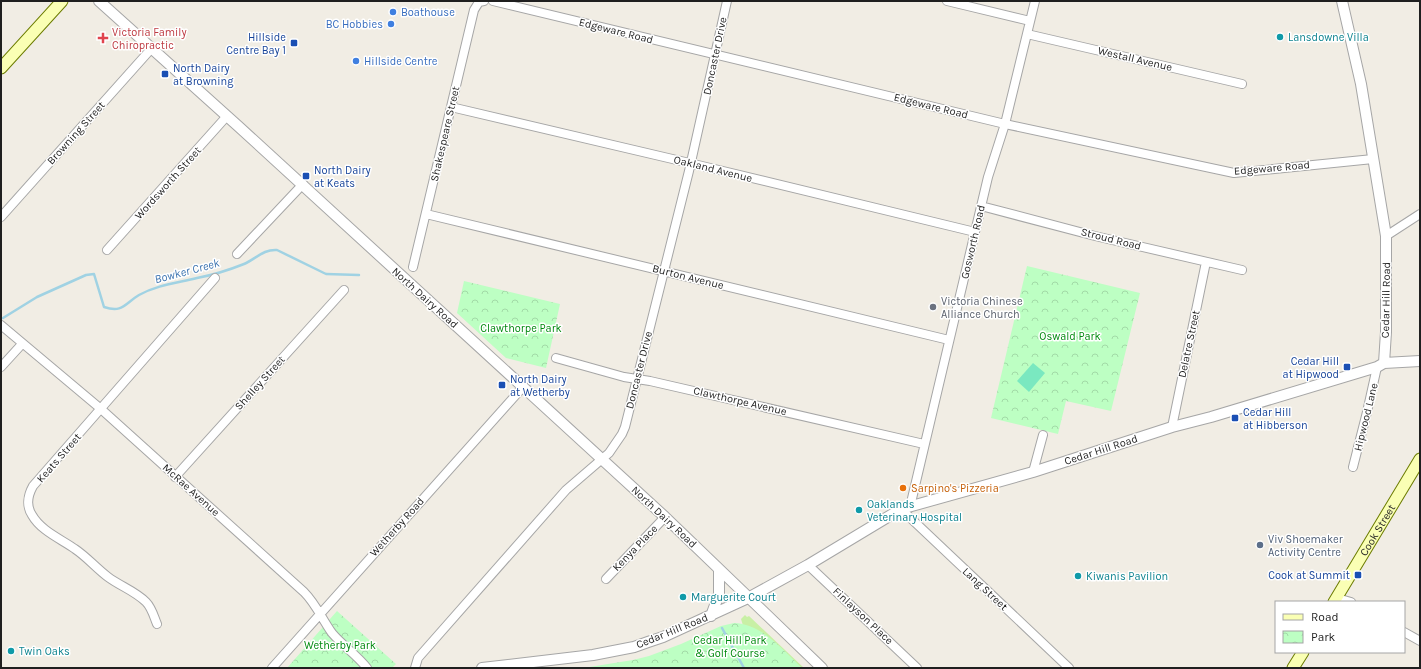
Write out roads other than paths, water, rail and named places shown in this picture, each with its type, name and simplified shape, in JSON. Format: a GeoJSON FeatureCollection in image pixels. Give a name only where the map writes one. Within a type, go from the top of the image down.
{"type":"FeatureCollection","features":[{"type":"Feature","properties":{"kind":"main road"},"geometry":{"type":"LineString","coordinates":[[1,68],[62,1]]}},
{"type":"Feature","properties":{"kind":"main road","name":"Cook Street"},"geometry":{"type":"LineString","coordinates":[[1336,600],[1420,459]]}},
{"type":"Feature","properties":{"kind":"main road"},"geometry":{"type":"LineString","coordinates":[[1293,668],[1302,653]]}},
{"type":"Feature","properties":{"kind":"street","name":"North Dairy Road"},"geometry":{"type":"LineString","coordinates":[[99,1],[302,184],[665,517],[822,668]]}},
{"type":"Feature","properties":{"kind":"street"},"geometry":{"type":"LineString","coordinates":[[106,1],[110,11]]}},
{"type":"Feature","properties":{"kind":"street","name":"Edgeware Road"},"geometry":{"type":"LineString","coordinates":[[493,1],[1006,124],[1234,173],[1373,158]]}},
{"type":"Feature","properties":{"kind":"street","name":"Doncaster Drive"},"geometry":{"type":"LineString","coordinates":[[415,668],[418,658],[566,490],[603,460],[614,448],[622,434],[691,163],[727,1]]}},
{"type":"Feature","properties":{"kind":"street"},"geometry":{"type":"LineString","coordinates":[[947,1],[1030,21]]}},
{"type":"Feature","properties":{"kind":"street","name":"Gosworth Road"},"geometry":{"type":"LineString","coordinates":[[906,508],[924,444],[988,176],[1006,124],[1035,1]]}},
{"type":"Feature","properties":{"kind":"street","name":"Cedar Hill Road"},"geometry":{"type":"LineString","coordinates":[[482,668],[592,655],[627,648],[663,637],[748,598],[906,508],[1033,472],[1172,427],[1211,417],[1380,365],[1386,332],[1386,236],[1361,84],[1342,1]]}},
{"type":"Feature","properties":{"kind":"street","name":"Shakespeare Street"},"geometry":{"type":"LineString","coordinates":[[413,267],[474,10],[481,2]]}},
{"type":"Feature","properties":{"kind":"street","name":"Westall Avenue"},"geometry":{"type":"LineString","coordinates":[[1028,34],[1242,84]]}},
{"type":"Feature","properties":{"kind":"street","name":"Browning Street"},"geometry":{"type":"LineString","coordinates":[[1,217],[151,49]]}},
{"type":"Feature","properties":{"kind":"street","name":"Oakland Avenue"},"geometry":{"type":"LineString","coordinates":[[451,107],[691,163],[975,232]]}},
{"type":"Feature","properties":{"kind":"street","name":"Wordsworth Street"},"geometry":{"type":"LineString","coordinates":[[107,250],[227,116]]}},
{"type":"Feature","properties":{"kind":"street"},"geometry":{"type":"LineString","coordinates":[[237,254],[302,184]]}},
{"type":"Feature","properties":{"kind":"street","name":"Stroud Road"},"geometry":{"type":"LineString","coordinates":[[981,206],[1095,236],[1242,270]]}},
{"type":"Feature","properties":{"kind":"street","name":"Burton Avenue"},"geometry":{"type":"LineString","coordinates":[[426,214],[949,340]]}},
{"type":"Feature","properties":{"kind":"street"},"geometry":{"type":"LineString","coordinates":[[1386,236],[1420,214]]}},
{"type":"Feature","properties":{"kind":"street","name":"Delatre Street"},"geometry":{"type":"LineString","coordinates":[[1172,427],[1206,262]]}},
{"type":"Feature","properties":{"kind":"street","name":"Keats Street"},"geometry":{"type":"LineString","coordinates":[[157,624],[152,611],[142,598],[111,579],[76,550],[44,529],[32,516],[28,507],[28,498],[33,486],[215,278]]}},
{"type":"Feature","properties":{"kind":"street","name":"Shelley Street"},"geometry":{"type":"LineString","coordinates":[[175,476],[344,290]]}},
{"type":"Feature","properties":{"kind":"street","name":"McRae Avenue"},"geometry":{"type":"LineString","coordinates":[[1,325],[101,409],[304,592],[315,604],[332,632],[367,668]]}},
{"type":"Feature","properties":{"kind":"street"},"geometry":{"type":"LineString","coordinates":[[1,367],[22,344]]}},
{"type":"Feature","properties":{"kind":"street","name":"Clawthorpe Avenue"},"geometry":{"type":"LineString","coordinates":[[556,358],[624,377],[650,381],[924,444]]}},
{"type":"Feature","properties":{"kind":"street"},"geometry":{"type":"LineString","coordinates":[[1380,365],[1420,362]]}},
{"type":"Feature","properties":{"kind":"street","name":"Hipwood Lane"},"geometry":{"type":"LineString","coordinates":[[1352,467],[1380,365]]}},
{"type":"Feature","properties":{"kind":"street","name":"Wetherby Road"},"geometry":{"type":"LineString","coordinates":[[272,668],[523,387]]}},
{"type":"Feature","properties":{"kind":"street"},"geometry":{"type":"LineString","coordinates":[[1033,472],[1043,435]]}},
{"type":"Feature","properties":{"kind":"street","name":"Lang Street"},"geometry":{"type":"LineString","coordinates":[[906,508],[1069,668]]}},
{"type":"Feature","properties":{"kind":"street","name":"Kenya Place"},"geometry":{"type":"LineString","coordinates":[[606,579],[665,517]]}},
{"type":"Feature","properties":{"kind":"street","name":"Finlayson Place"},"geometry":{"type":"LineString","coordinates":[[808,565],[918,668]]}},
{"type":"Feature","properties":{"kind":"street"},"geometry":{"type":"LineString","coordinates":[[711,616],[719,594],[719,570]]}},
{"type":"Feature","properties":{"kind":"street"},"geometry":{"type":"LineString","coordinates":[[1405,633],[1420,641]]}},
{"type":"Feature","properties":{"kind":"waterway","name":"Bowker Creek"},"geometry":{"type":"LineString","coordinates":[[3,318],[37,297],[86,275],[94,274],[104,307],[115,309],[123,307],[139,295],[153,289],[227,270],[244,264],[272,250],[277,250],[326,274],[359,275]]}},
{"type":"Feature","properties":{"kind":"waterway"},"geometry":{"type":"LineString","coordinates":[[722,628],[744,668]]}},
{"type":"Feature","properties":{"kind":"place","name":"Boathouse"},"geometry":{"type":"Point","coordinates":[393,12]}},
{"type":"Feature","properties":{"kind":"place","name":"BC Hobbies"},"geometry":{"type":"Point","coordinates":[391,24]}},
{"type":"Feature","properties":{"kind":"place","name":"Lansdowne Villa"},"geometry":{"type":"Point","coordinates":[1280,37]}},
{"type":"Feature","properties":{"kind":"place","name":"Victoria Family Chiropractic"},"geometry":{"type":"Point","coordinates":[103,38]}},
{"type":"Feature","properties":{"kind":"place","name":"Hillside Centre Bay 1"},"geometry":{"type":"Point","coordinates":[294,43]}},
{"type":"Feature","properties":{"kind":"place","name":"Hillside Centre"},"geometry":{"type":"Point","coordinates":[356,61]}},
{"type":"Feature","properties":{"kind":"place","name":"North Dairy at Browning"},"geometry":{"type":"Point","coordinates":[165,74]}},
{"type":"Feature","properties":{"kind":"place","name":"North Dairy at Keats"},"geometry":{"type":"Point","coordinates":[306,176]}},
{"type":"Feature","properties":{"kind":"place","name":"Victoria Chinese Alliance Church"},"geometry":{"type":"Point","coordinates":[933,307]}},
{"type":"Feature","properties":{"kind":"place","name":"Cedar Hill at Hipwood"},"geometry":{"type":"Point","coordinates":[1347,367]}},
{"type":"Feature","properties":{"kind":"place","name":"North Dairy at Wetherby"},"geometry":{"type":"Point","coordinates":[502,385]}},
{"type":"Feature","properties":{"kind":"place","name":"Cedar Hill at Hibberson"},"geometry":{"type":"Point","coordinates":[1235,418]}},
{"type":"Feature","properties":{"kind":"place","name":"Sarpino's Pizzeria"},"geometry":{"type":"Point","coordinates":[903,488]}},
{"type":"Feature","properties":{"kind":"place","name":"Oaklands Veterinary Hospital"},"geometry":{"type":"Point","coordinates":[859,510]}},
{"type":"Feature","properties":{"kind":"place","name":"Viv Shoemaker Activity Centre"},"geometry":{"type":"Point","coordinates":[1260,545]}},
{"type":"Feature","properties":{"kind":"place","name":"Cook at Summit"},"geometry":{"type":"Point","coordinates":[1358,575]}},
{"type":"Feature","properties":{"kind":"place","name":"Kiwanis Pavilion"},"geometry":{"type":"Point","coordinates":[1078,576]}},
{"type":"Feature","properties":{"kind":"place","name":"Marguerite Court"},"geometry":{"type":"Point","coordinates":[683,597]}},
{"type":"Feature","properties":{"kind":"place","name":"Twin Oaks"},"geometry":{"type":"Point","coordinates":[11,651]}},
{"type":"Feature","properties":{"kind":"park label","name":"Clawthorpe Park"},"geometry":{"type":"Point","coordinates":[521,328]}},
{"type":"Feature","properties":{"kind":"park label","name":"Oswald Park"},"geometry":{"type":"Point","coordinates":[1070,336]}},
{"type":"Feature","properties":{"kind":"park label","name":"Wetherby Park"},"geometry":{"type":"Point","coordinates":[340,645]}},
{"type":"Feature","properties":{"kind":"park label","name":"Cedar Hill Park & Golf Course"},"geometry":{"type":"Point","coordinates":[730,646]}}]}
